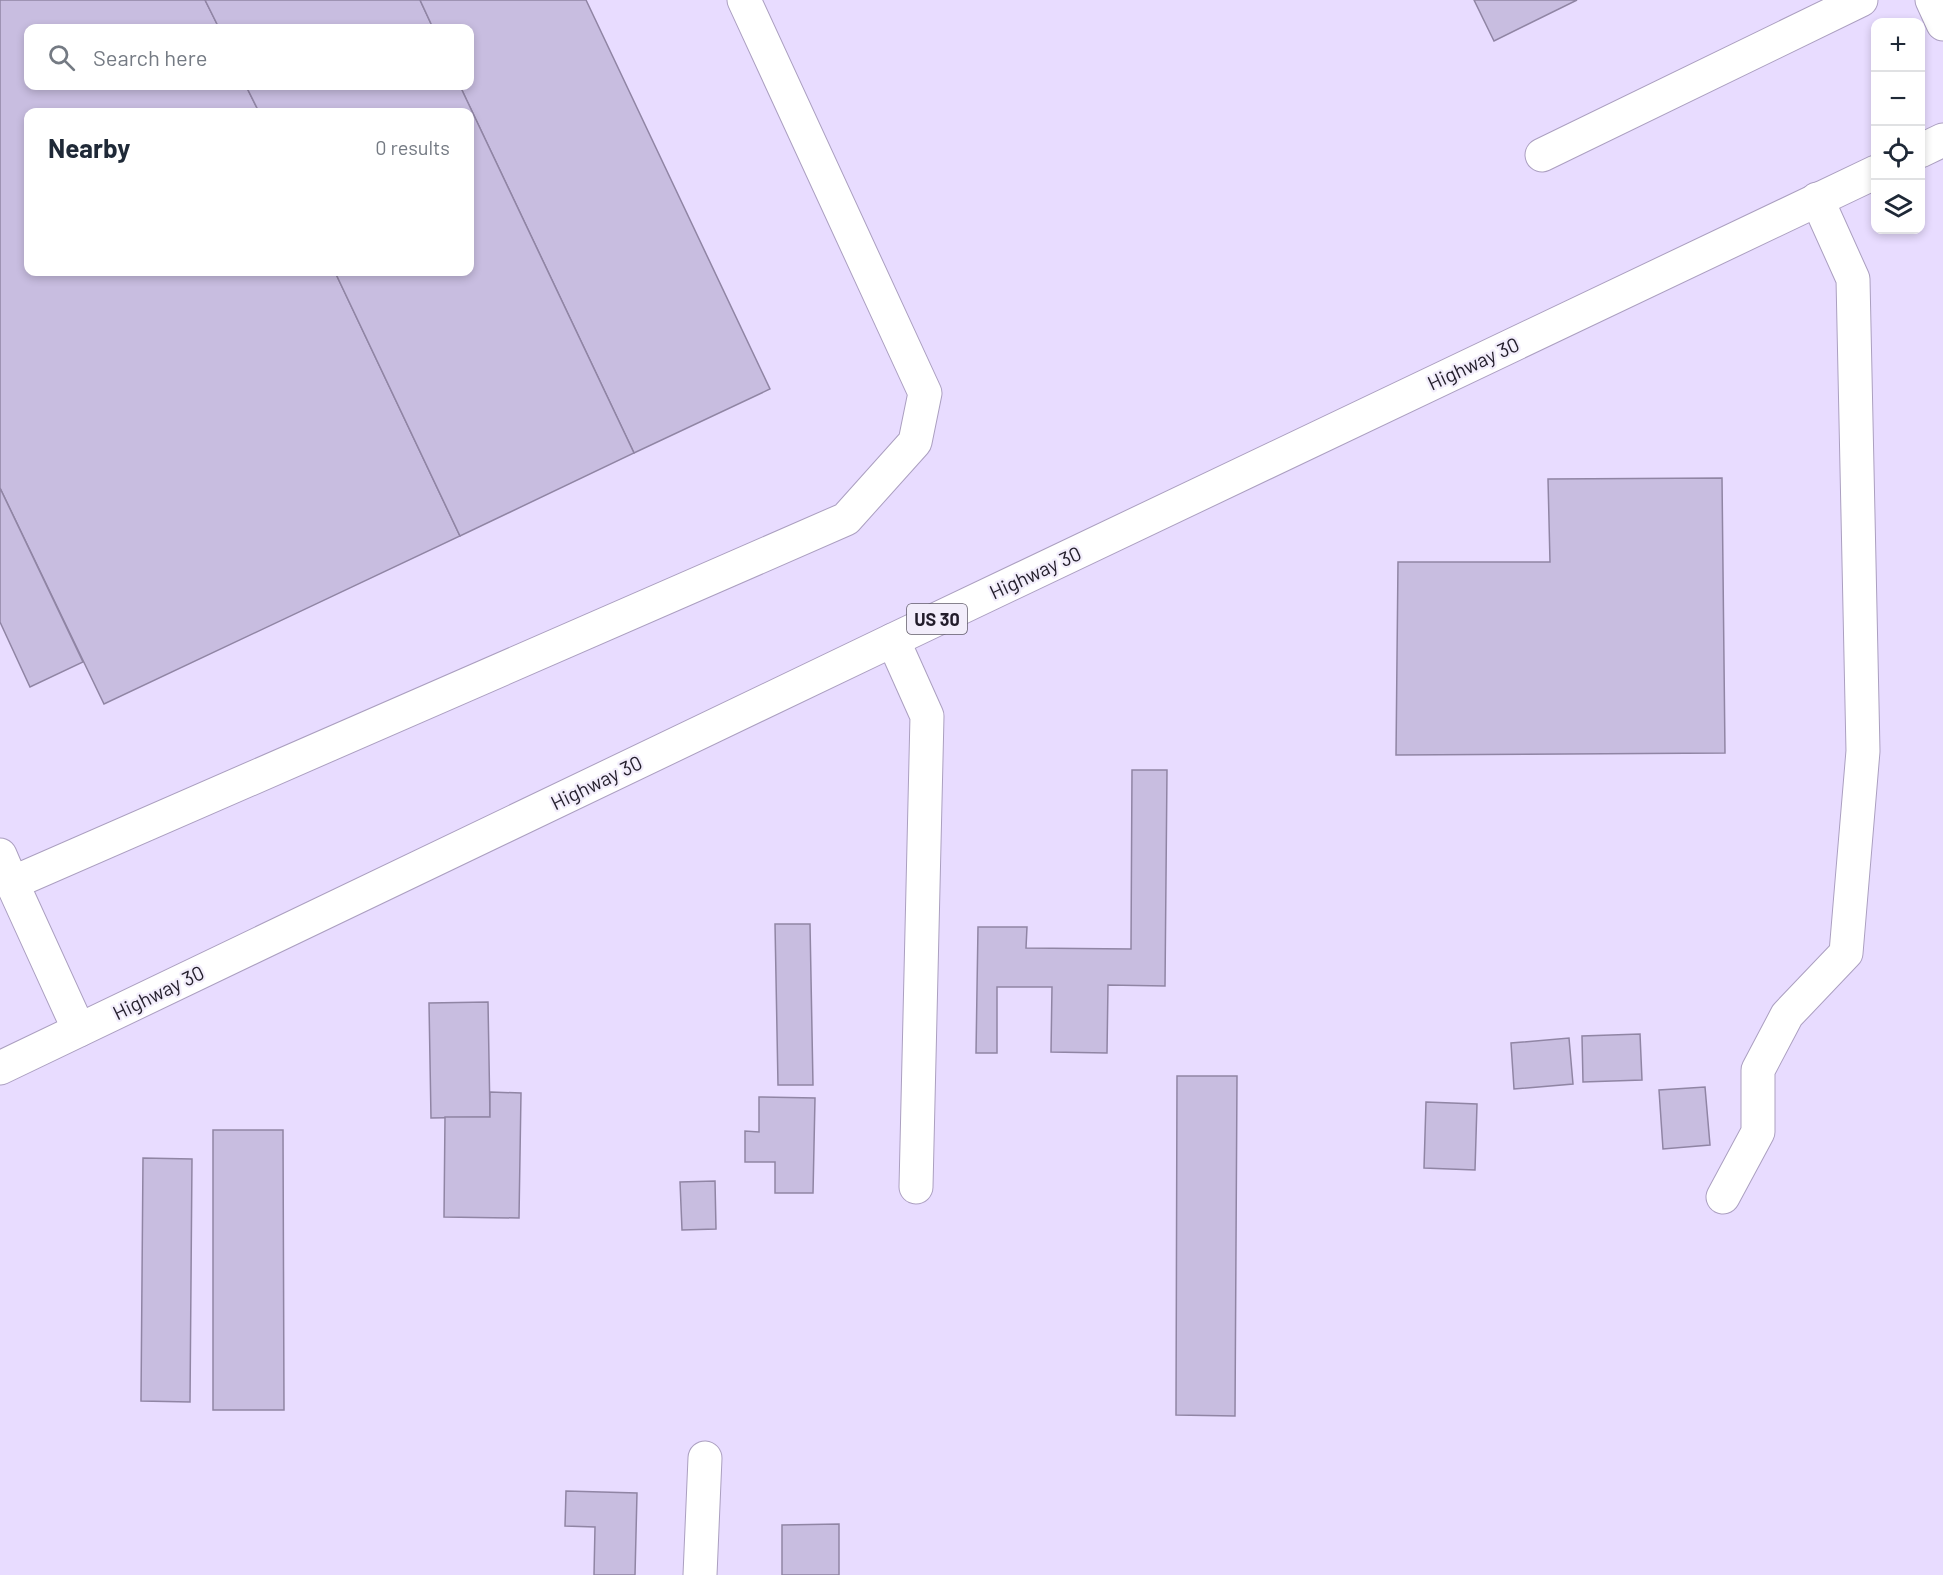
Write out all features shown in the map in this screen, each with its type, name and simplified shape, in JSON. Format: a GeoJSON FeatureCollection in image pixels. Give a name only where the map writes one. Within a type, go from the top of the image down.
{"type":"FeatureCollection","features":[{"type":"Feature","properties":{"kind":"main road"},"geometry":{"type":"LineString","coordinates":[[79,1030],[6,869],[846,519],[915,442],[925,393],[744,0]]}},
{"type":"Feature","properties":{"kind":"main road"},"geometry":{"type":"LineString","coordinates":[[1542,155],[1861,0]]}},
{"type":"Feature","properties":{"kind":"main road"},"geometry":{"type":"LineString","coordinates":[[1932,0],[1943,24]]}},
{"type":"Feature","properties":{"kind":"main road"},"geometry":{"type":"LineString","coordinates":[[1925,148],[1943,140]]}},
{"type":"Feature","properties":{"kind":"main road","name":"Highway 30"},"geometry":{"type":"LineString","coordinates":[[0,1068],[1871,174]]}},
{"type":"Feature","properties":{"kind":"main road"},"geometry":{"type":"LineString","coordinates":[[1723,1197],[1758,1132],[1758,1070],[1787,1014],[1846,953],[1863,751],[1853,279],[1817,199]]}},
{"type":"Feature","properties":{"kind":"main road"},"geometry":{"type":"LineString","coordinates":[[893,640],[927,716],[916,1187]]}},
{"type":"Feature","properties":{"kind":"main road"},"geometry":{"type":"LineString","coordinates":[[700,1575],[705,1458]]}},
{"type":"Feature","properties":{"kind":"building"},"geometry":{"type":"Polygon","coordinates":[[[0,0],[205,0],[217,24],[24,24],[24,90],[248,90],[257,108],[24,108],[24,276],[337,276],[460,536],[104,704],[0,488],[0,0]]]}},
{"type":"Feature","properties":{"kind":"building"},"geometry":{"type":"Polygon","coordinates":[[[205,0],[420,0],[431,24],[217,24],[205,0]]]}},
{"type":"Feature","properties":{"kind":"building"},"geometry":{"type":"Polygon","coordinates":[[[420,0],[586,0],[770,389],[634,453],[474,116],[474,108],[470,108],[462,90],[474,90],[474,24],[431,24],[420,0]]]}},
{"type":"Feature","properties":{"kind":"building"},"geometry":{"type":"Polygon","coordinates":[[[1474,0],[1577,0],[1494,41],[1474,0]]]}},
{"type":"Feature","properties":{"kind":"building"},"geometry":{"type":"Polygon","coordinates":[[[248,90],[462,90],[470,108],[257,108],[248,90]]]}},
{"type":"Feature","properties":{"kind":"building"},"geometry":{"type":"Polygon","coordinates":[[[474,116],[634,453],[460,536],[337,276],[474,276],[474,116]]]}},
{"type":"Feature","properties":{"kind":"building"},"geometry":{"type":"Polygon","coordinates":[[[1722,478],[1725,753],[1396,755],[1398,562],[1550,562],[1548,479],[1722,478]]]}},
{"type":"Feature","properties":{"kind":"building"},"geometry":{"type":"Polygon","coordinates":[[[0,488],[83,662],[30,687],[0,622],[0,488]]]}},
{"type":"Feature","properties":{"kind":"building"},"geometry":{"type":"Polygon","coordinates":[[[1132,770],[1167,770],[1165,986],[1108,985],[1107,1053],[1051,1052],[1052,987],[997,987],[997,1053],[976,1053],[978,927],[1027,927],[1026,948],[1131,949],[1132,770]]]}},
{"type":"Feature","properties":{"kind":"building"},"geometry":{"type":"Polygon","coordinates":[[[775,924],[810,924],[813,1085],[778,1085],[775,924]]]}},
{"type":"Feature","properties":{"kind":"building"},"geometry":{"type":"Polygon","coordinates":[[[488,1002],[490,1117],[431,1118],[429,1003],[488,1002]]]}},
{"type":"Feature","properties":{"kind":"building"},"geometry":{"type":"Polygon","coordinates":[[[1640,1034],[1642,1080],[1583,1082],[1582,1036],[1640,1034]]]}},
{"type":"Feature","properties":{"kind":"building"},"geometry":{"type":"Polygon","coordinates":[[[1569,1038],[1573,1084],[1514,1089],[1511,1043],[1569,1038]]]}},
{"type":"Feature","properties":{"kind":"building"},"geometry":{"type":"Polygon","coordinates":[[[1177,1076],[1237,1076],[1235,1416],[1176,1415],[1177,1076]]]}},
{"type":"Feature","properties":{"kind":"building"},"geometry":{"type":"Polygon","coordinates":[[[1705,1087],[1710,1145],[1663,1149],[1659,1090],[1705,1087]]]}},
{"type":"Feature","properties":{"kind":"building"},"geometry":{"type":"Polygon","coordinates":[[[490,1092],[521,1093],[519,1218],[444,1217],[445,1117],[490,1117],[490,1092]]]}},
{"type":"Feature","properties":{"kind":"building"},"geometry":{"type":"Polygon","coordinates":[[[759,1097],[815,1098],[813,1193],[775,1193],[775,1162],[745,1162],[745,1131],[759,1132],[759,1097]]]}},
{"type":"Feature","properties":{"kind":"building"},"geometry":{"type":"Polygon","coordinates":[[[1426,1102],[1477,1104],[1475,1170],[1424,1168],[1426,1102]]]}},
{"type":"Feature","properties":{"kind":"building"},"geometry":{"type":"Polygon","coordinates":[[[213,1130],[283,1130],[284,1410],[213,1410],[213,1130]]]}},
{"type":"Feature","properties":{"kind":"building"},"geometry":{"type":"Polygon","coordinates":[[[143,1158],[192,1159],[190,1402],[141,1401],[143,1158]]]}},
{"type":"Feature","properties":{"kind":"building"},"geometry":{"type":"Polygon","coordinates":[[[715,1181],[716,1229],[682,1230],[680,1182],[715,1181]]]}},
{"type":"Feature","properties":{"kind":"building"},"geometry":{"type":"Polygon","coordinates":[[[566,1491],[637,1493],[635,1575],[594,1575],[595,1527],[565,1526],[566,1491]]]}},
{"type":"Feature","properties":{"kind":"building"},"geometry":{"type":"Polygon","coordinates":[[[839,1524],[839,1575],[782,1575],[782,1525],[839,1524]]]}}]}
